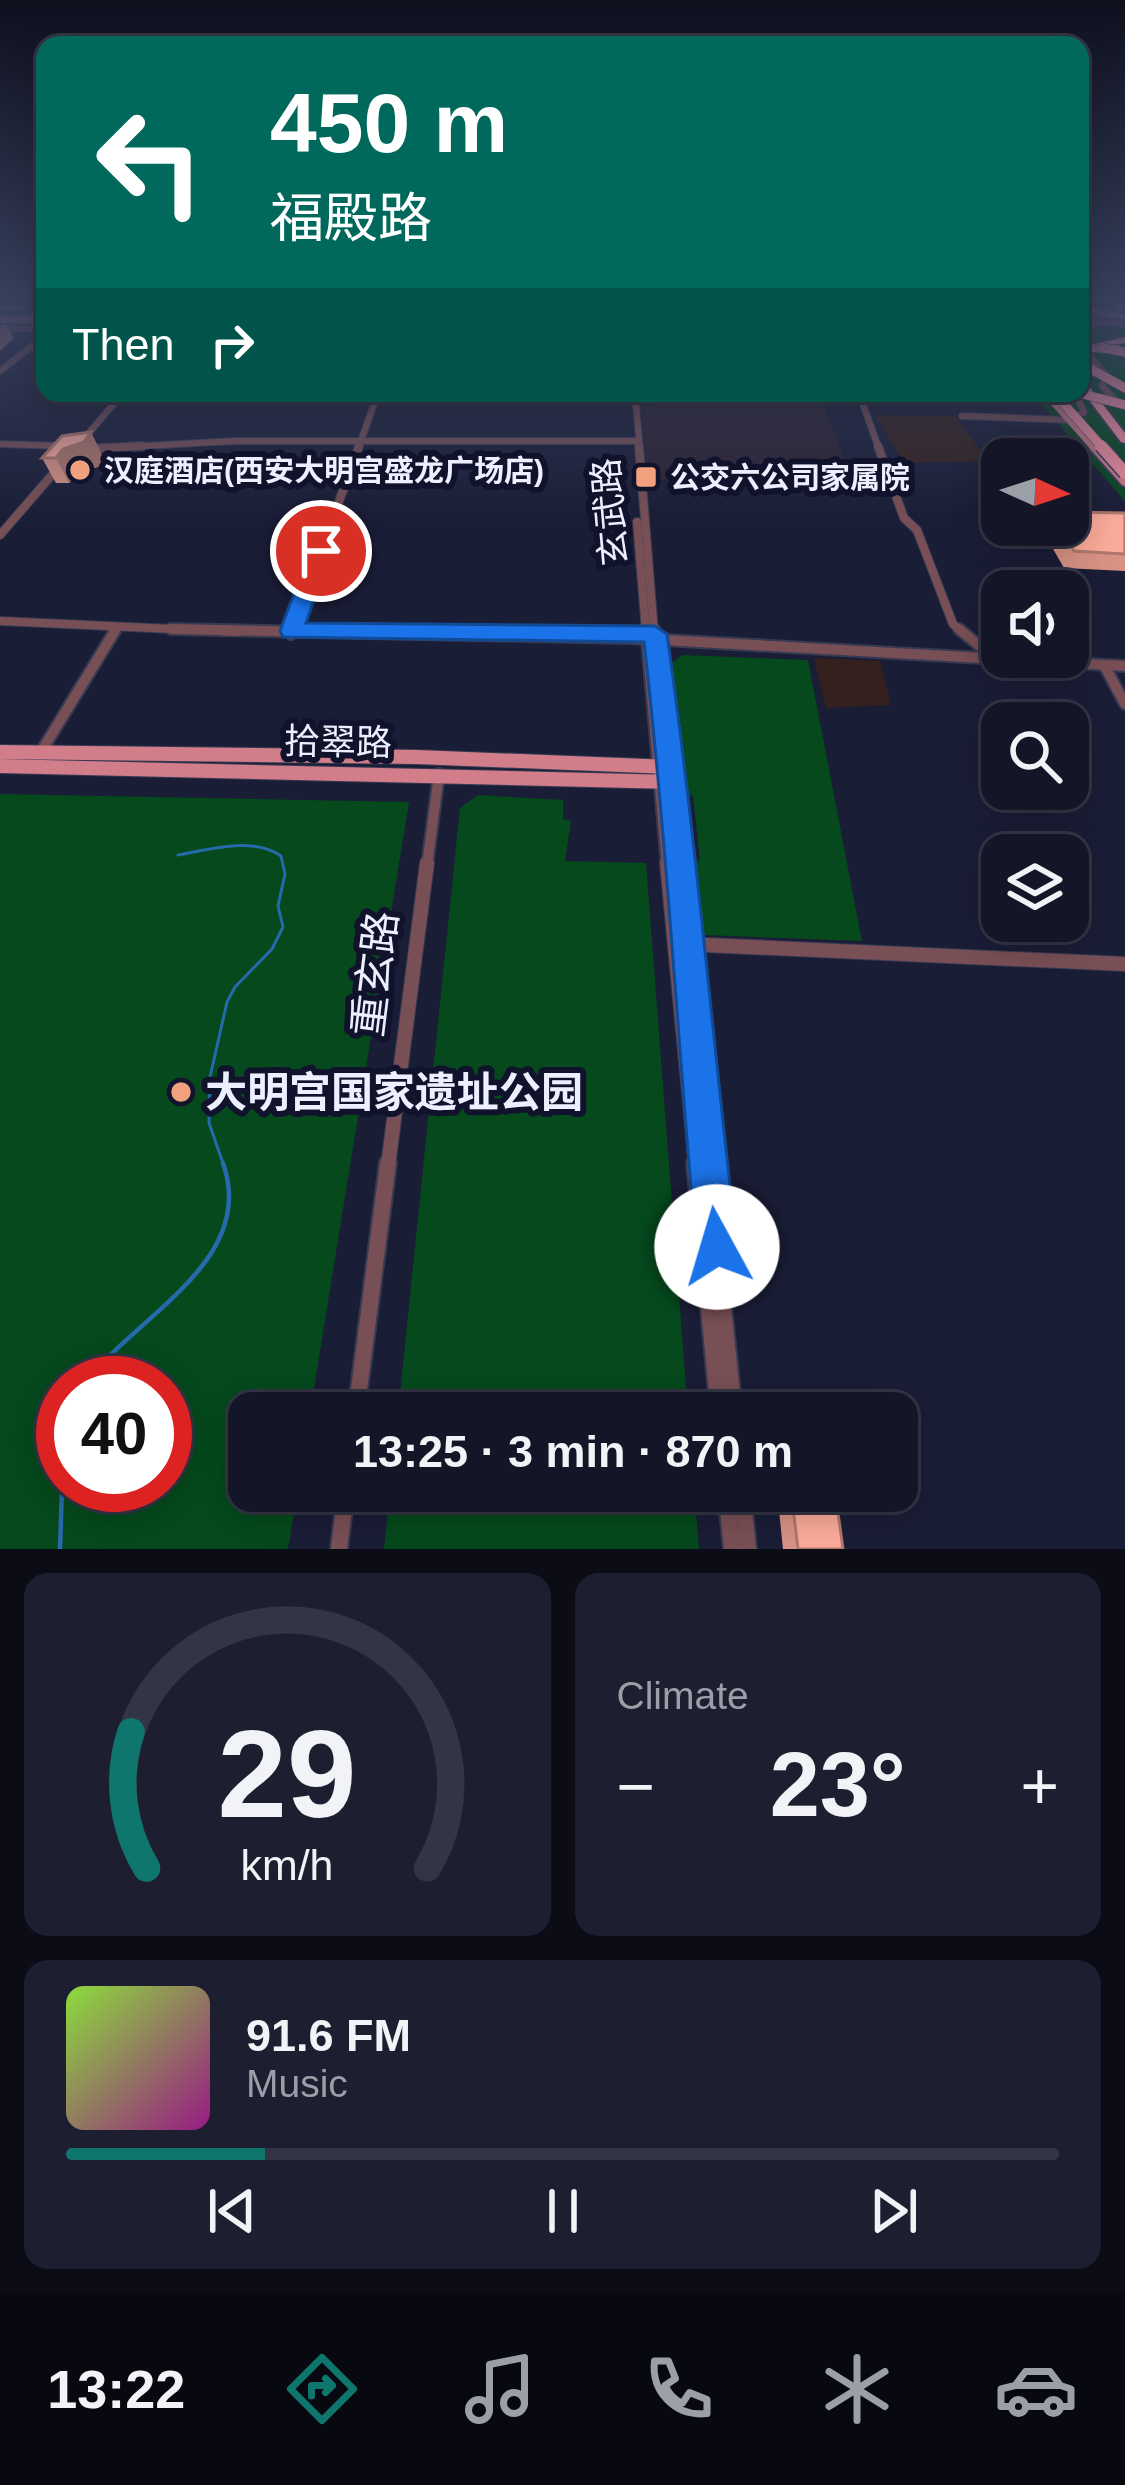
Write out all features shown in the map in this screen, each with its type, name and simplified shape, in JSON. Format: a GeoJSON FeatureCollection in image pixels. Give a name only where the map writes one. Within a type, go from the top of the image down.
{"type":"FeatureCollection","features":[{"type":"Feature","properties":{"kind":"highway"},"geometry":{"type":"LineString","coordinates":[[1089,377],[1125,426]]}},
{"type":"Feature","properties":{"kind":"highway"},"geometry":{"type":"LineString","coordinates":[[1089,394],[1125,440]]}},
{"type":"Feature","properties":{"kind":"highway"},"geometry":{"type":"LineString","coordinates":[[1089,396],[1125,406]]}},
{"type":"Feature","properties":{"kind":"highway"},"geometry":{"type":"LineString","coordinates":[[1058,402],[1125,477]]}},
{"type":"Feature","properties":{"kind":"main road"},"geometry":{"type":"LineString","coordinates":[[1057,402],[1125,477]]}},
{"type":"Feature","properties":{"kind":"main road","name":"拾翠路"},"geometry":{"type":"LineString","coordinates":[[0,752],[667,774]]}},
{"type":"Feature","properties":{"kind":"main road","name":"拾翠路"},"geometry":{"type":"LineString","coordinates":[[0,766],[441,766]]}},
{"type":"Feature","properties":{"kind":"street"},"geometry":{"type":"LineString","coordinates":[[1105,377],[1102,386],[1125,406]]}},
{"type":"Feature","properties":{"kind":"street"},"geometry":{"type":"LineString","coordinates":[[0,535],[115,402]]}},
{"type":"Feature","properties":{"kind":"street"},"geometry":{"type":"LineString","coordinates":[[291,633],[375,402]]}},
{"type":"Feature","properties":{"kind":"street","name":"玄武路"},"geometry":{"type":"LineString","coordinates":[[632,402],[717,1392]]}},
{"type":"Feature","properties":{"kind":"street"},"geometry":{"type":"LineString","coordinates":[[862,402],[904,518],[916,530],[953,624],[981,647]]}},
{"type":"Feature","properties":{"kind":"street"},"geometry":{"type":"LineString","coordinates":[[962,416],[1070,419],[1084,412],[1082,402]]}},
{"type":"Feature","properties":{"kind":"street"},"geometry":{"type":"LineString","coordinates":[[0,444],[76,448],[634,441]]}},
{"type":"Feature","properties":{"kind":"street"},"geometry":{"type":"LineString","coordinates":[[0,621],[291,633],[650,637],[981,652]]}},
{"type":"Feature","properties":{"kind":"street"},"geometry":{"type":"LineString","coordinates":[[41,752],[115,626]]}},
{"type":"Feature","properties":{"kind":"street"},"geometry":{"type":"LineString","coordinates":[[650,637],[1125,663]]}},
{"type":"Feature","properties":{"kind":"street"},"geometry":{"type":"LineString","coordinates":[[1089,660],[1102,662]]}},
{"type":"Feature","properties":{"kind":"street"},"geometry":{"type":"LineString","coordinates":[[1102,662],[1125,704]]}},
{"type":"Feature","properties":{"kind":"street","name":"重玄路"},"geometry":{"type":"LineString","coordinates":[[359,1392],[441,766]]}},
{"type":"Feature","properties":{"kind":"street"},"geometry":{"type":"LineString","coordinates":[[680,944],[1125,964]]}},
{"type":"Feature","properties":{"kind":"street","name":"玄武路"},"geometry":{"type":"LineString","coordinates":[[680,944],[732,1392]]}},
{"type":"Feature","properties":{"kind":"street"},"geometry":{"type":"LineString","coordinates":[[339,1549],[343,1512]]}},
{"type":"Feature","properties":{"kind":"street"},"geometry":{"type":"LineString","coordinates":[[728,1512],[732,1549]]}},
{"type":"Feature","properties":{"kind":"street"},"geometry":{"type":"LineString","coordinates":[[744,1512],[748,1549]]}},
{"type":"Feature","properties":{"kind":"shaded area"},"geometry":{"type":"Polygon","coordinates":[[[656,402],[823,404],[851,476],[771,473],[736,475],[736,481],[648,479],[641,406],[655,406],[656,402]]]}},
{"type":"Feature","properties":{"kind":"shaded area"},"geometry":{"type":"Polygon","coordinates":[[[875,415],[955,416],[981,451],[981,461],[904,463],[875,415]]]}},
{"type":"Feature","properties":{"kind":"shaded area"},"geometry":{"type":"Polygon","coordinates":[[[814,658],[880,661],[891,705],[826,708],[814,658]]]}},
{"type":"Feature","properties":{"kind":"green space"},"geometry":{"type":"Polygon","coordinates":[[[1089,377],[1125,377],[1125,501],[1089,459],[1089,438],[1071,438],[1040,402],[1089,402],[1089,377]]]}},
{"type":"Feature","properties":{"kind":"green space"},"geometry":{"type":"Polygon","coordinates":[[[682,655],[808,660],[862,941],[705,935],[700,930],[693,861],[700,860],[693,796],[686,794],[666,667],[682,655]]]}},
{"type":"Feature","properties":{"kind":"green space","name":"大明宫国家遗址公园"},"geometry":{"type":"Polygon","coordinates":[[[0,794],[409,802],[313,1392],[228,1392],[228,1512],[294,1512],[288,1549],[0,1549],[0,794]]]}},
{"type":"Feature","properties":{"kind":"green space"},"geometry":{"type":"Polygon","coordinates":[[[478,795],[563,800],[563,819],[571,821],[565,861],[646,863],[686,1392],[400,1392],[460,808],[478,795]]]}},
{"type":"Feature","properties":{"kind":"green space"},"geometry":{"type":"Polygon","coordinates":[[[388,1512],[696,1512],[699,1549],[384,1549],[388,1512]]]}},
{"type":"Feature","properties":{"kind":"building"},"geometry":{"type":"Polygon","coordinates":[[[91,432],[86,439],[93,439],[63,449],[56,458],[42,458],[62,436],[91,432]]]}},
{"type":"Feature","properties":{"kind":"building"},"geometry":{"type":"Polygon","coordinates":[[[1089,512],[1125,513],[1125,554],[1074,551],[1071,546],[1089,546],[1089,512]]]}},
{"type":"Feature","properties":{"kind":"building"},"geometry":{"type":"Polygon","coordinates":[[[794,1512],[838,1512],[843,1549],[798,1549],[794,1512]]]}},
{"type":"Feature","properties":{"kind":"waterway"},"geometry":{"type":"LineString","coordinates":[[178,855],[231,846],[257,847],[281,856],[285,874],[278,906],[283,927],[272,949],[235,987],[227,1002],[210,1077],[209,1123],[223,1163]]}},
{"type":"Feature","properties":{"kind":"waterway"},"geometry":{"type":"LineString","coordinates":[[110,1356],[207,1259],[223,1230],[229,1198],[223,1163]]}},
{"type":"Feature","properties":{"kind":"waterway"},"geometry":{"type":"LineString","coordinates":[[60,1549],[61,1512]]}},
{"type":"Feature","properties":{"kind":"place","name":"汉庭酒店(西安大明宫盛龙广场店)"},"geometry":{"type":"Point","coordinates":[80,470]}},
{"type":"Feature","properties":{"kind":"place","name":"公交六公司家属院"},"geometry":{"type":"Point","coordinates":[646,477]}},
{"type":"Feature","properties":{"kind":"place","name":"大明宫国家遗址公园"},"geometry":{"type":"Point","coordinates":[181,1092]}},
{"type":"Feature","properties":{"kind":"route"},"geometry":{"type":"LineString","coordinates":[[321,551],[292,631],[655,634],[674,782],[685,944],[717,1247]]}}]}
